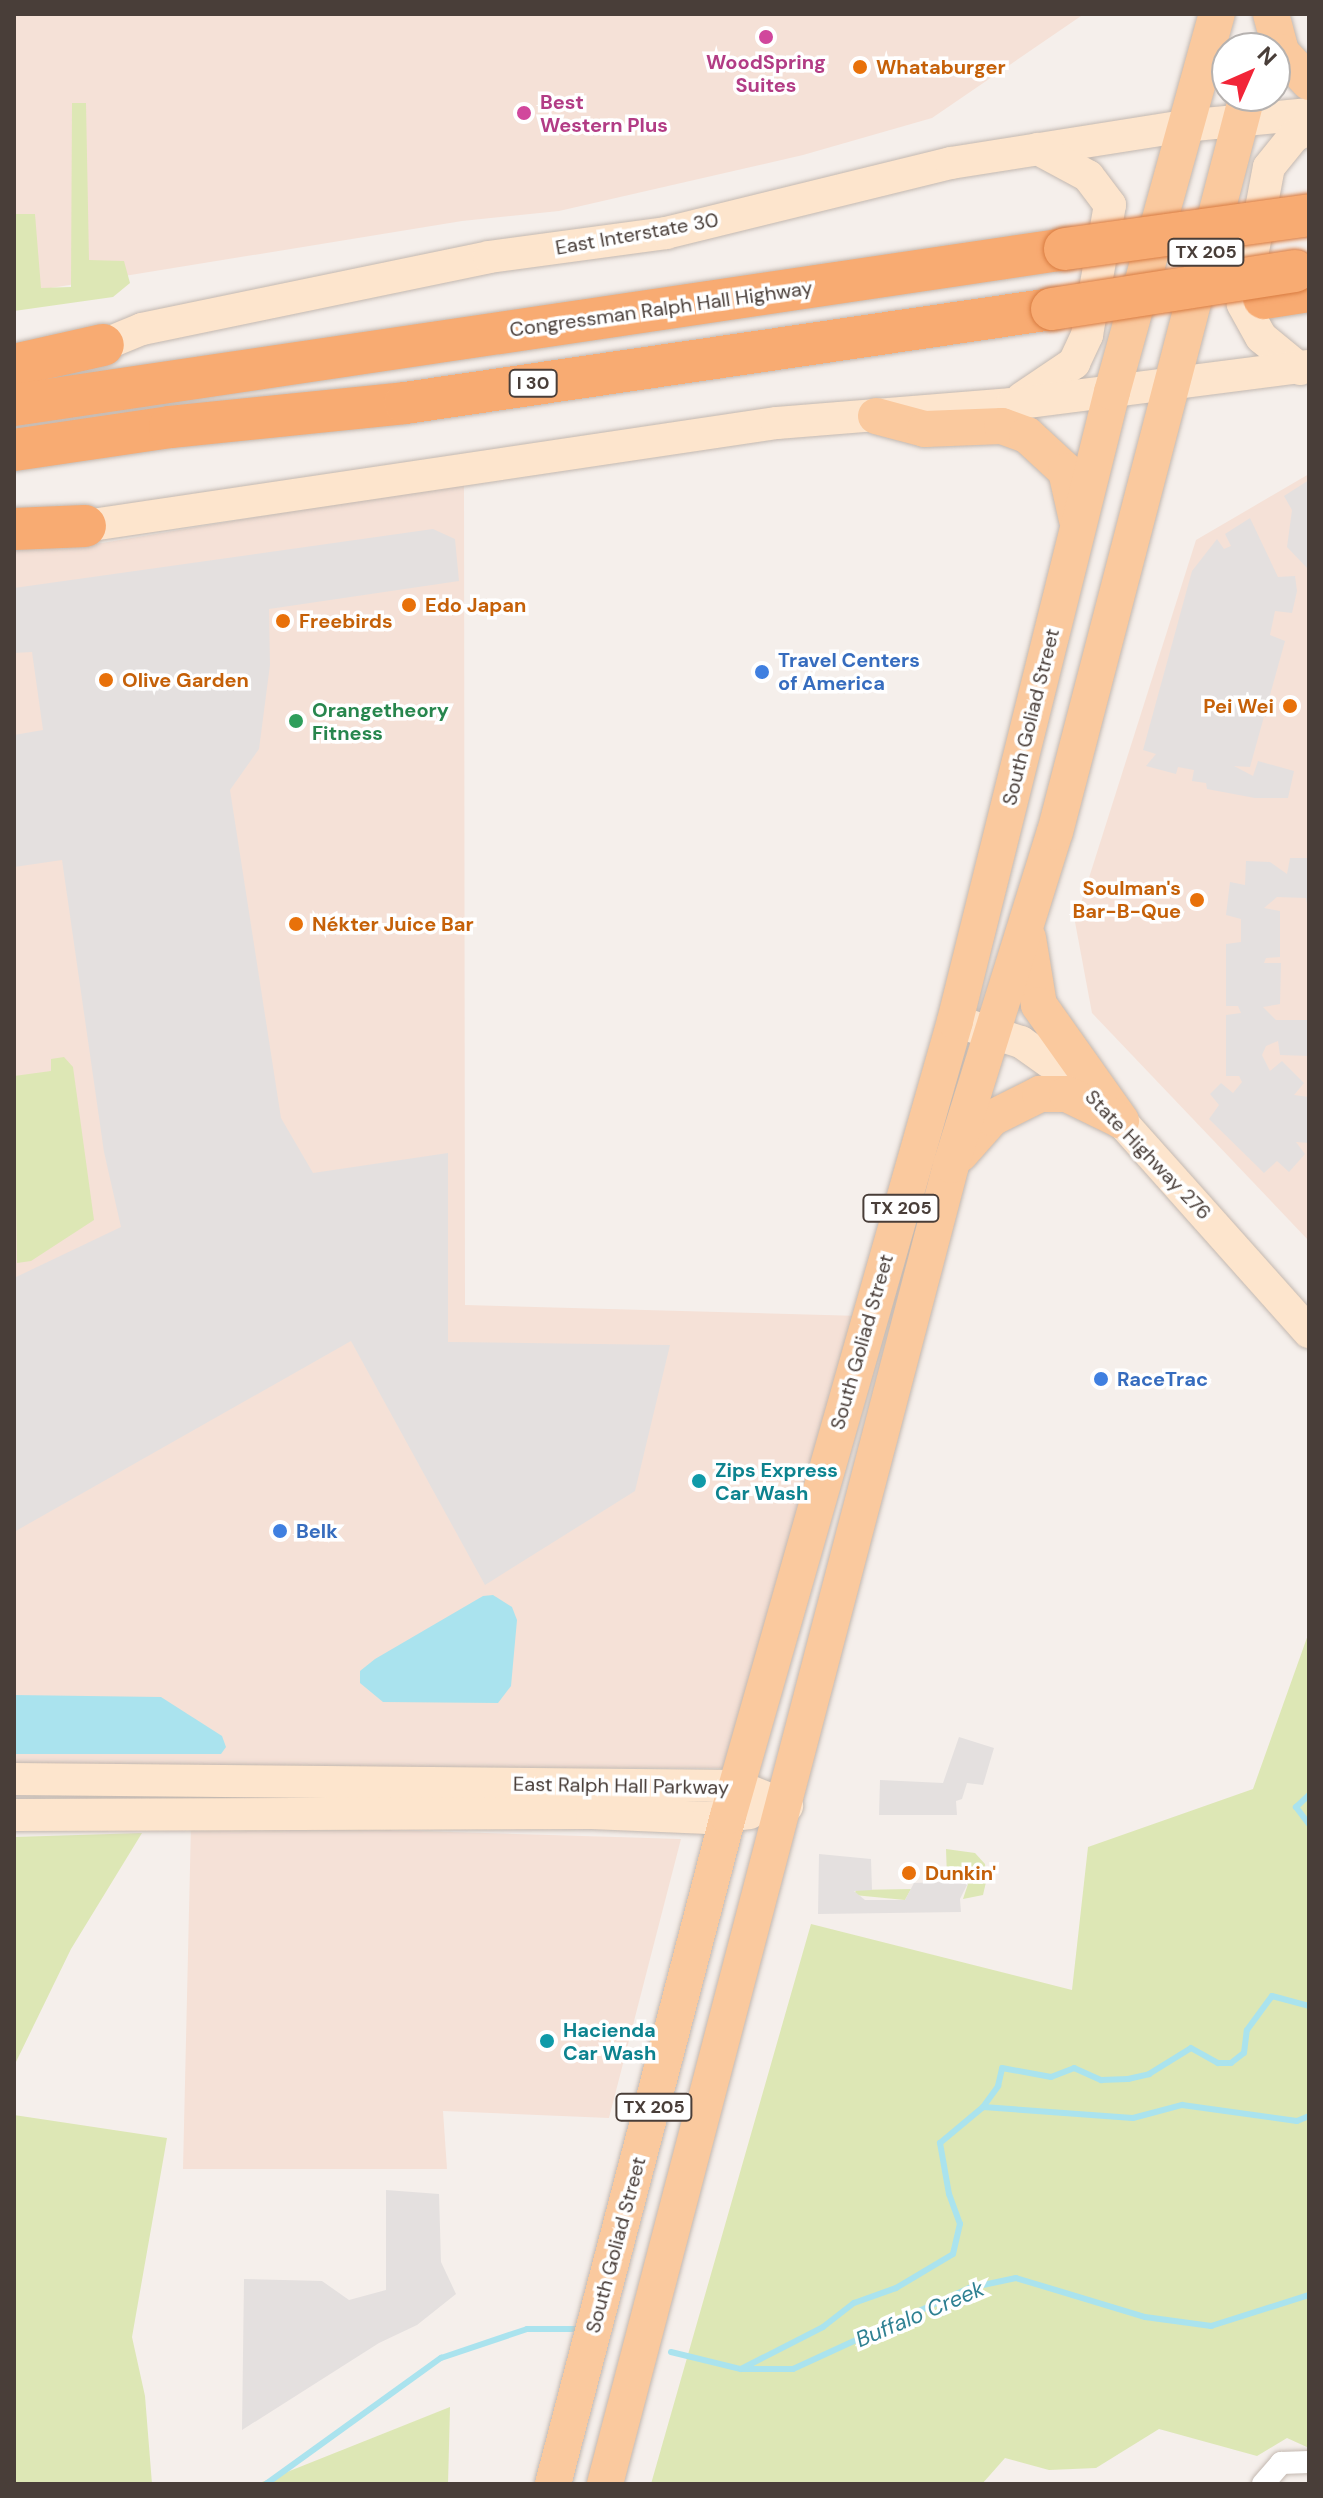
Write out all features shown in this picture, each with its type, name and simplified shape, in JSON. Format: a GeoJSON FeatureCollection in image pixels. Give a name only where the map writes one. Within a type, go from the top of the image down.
{"type":"FeatureCollection","features":[{"type":"Feature","properties":{"kind":"highway"},"geometry":{"type":"LineString","coordinates":[[1055,245],[1309,193]]}},
{"type":"Feature","properties":{"kind":"highway","name":"Congressman Ralph Hall Highway"},"geometry":{"type":"LineString","coordinates":[[14,405],[1055,245],[1309,215]]}},
{"type":"Feature","properties":{"kind":"highway","name":"I 30"},"geometry":{"type":"LineString","coordinates":[[14,450],[170,427],[405,403],[1052,309],[1250,289],[1304,277]]}},
{"type":"Feature","properties":{"kind":"highway"},"geometry":{"type":"LineString","coordinates":[[14,365],[103,345]]}},
{"type":"Feature","properties":{"kind":"highway"},"geometry":{"type":"LineString","coordinates":[[14,529],[85,526]]}},
{"type":"Feature","properties":{"kind":"main road","name":"South Goliad Street"},"geometry":{"type":"LineString","coordinates":[[553,2484],[732,1801],[955,1021],[1112,392],[1217,14]]}},
{"type":"Feature","properties":{"kind":"main road"},"geometry":{"type":"LineString","coordinates":[[1269,14],[1281,52],[1309,82]]}},
{"type":"Feature","properties":{"kind":"main road","name":"East Interstate 30"},"geometry":{"type":"LineString","coordinates":[[14,356],[103,345],[142,329],[489,257],[666,233],[951,163],[1184,126],[1231,112]]}},
{"type":"Feature","properties":{"kind":"main road","name":"South Goliad Street"},"geometry":{"type":"LineString","coordinates":[[605,2484],[787,1806],[951,1165],[1070,780],[1243,112]]}},
{"type":"Feature","properties":{"kind":"main road","name":"East Interstate 30"},"geometry":{"type":"LineString","coordinates":[[1287,112],[1309,114]]}},
{"type":"Feature","properties":{"kind":"main road"},"geometry":{"type":"LineString","coordinates":[[1304,368],[1261,337],[1243,304],[1269,167],[1294,136],[1309,129]]}},
{"type":"Feature","properties":{"kind":"main road"},"geometry":{"type":"LineString","coordinates":[[1012,404],[1074,363],[1087,335],[1110,205],[1088,176],[1038,149]]}},
{"type":"Feature","properties":{"kind":"main road"},"geometry":{"type":"LineString","coordinates":[[14,537],[777,423],[1012,404],[1304,368]]}},
{"type":"Feature","properties":{"kind":"main road"},"geometry":{"type":"LineString","coordinates":[[876,416],[925,429],[1002,426],[1027,435],[1066,471],[1075,496],[1078,530]]}},
{"type":"Feature","properties":{"kind":"main road"},"geometry":{"type":"LineString","coordinates":[[1027,922],[1038,1004],[1121,1121]]}},
{"type":"Feature","properties":{"kind":"main road","name":"State Highway 276"},"geometry":{"type":"LineString","coordinates":[[955,1021],[993,1030],[1057,1065],[1121,1121],[1309,1332]]}},
{"type":"Feature","properties":{"kind":"main road"},"geometry":{"type":"LineString","coordinates":[[951,1165],[992,1118],[1040,1094],[1067,1094],[1121,1121]]}},
{"type":"Feature","properties":{"kind":"main road"},"geometry":{"type":"LineString","coordinates":[[838,1603],[822,1583],[866,1413],[846,1396]]}},
{"type":"Feature","properties":{"kind":"main road","name":"East Ralph Hall Parkway"},"geometry":{"type":"LineString","coordinates":[[14,1779],[260,1783],[394,1799],[732,1801],[787,1806]]}},
{"type":"Feature","properties":{"kind":"main road"},"geometry":{"type":"LineString","coordinates":[[260,1783],[261,1815]]}},
{"type":"Feature","properties":{"kind":"main road","name":"East Ralph Hall Parkway"},"geometry":{"type":"LineString","coordinates":[[14,1815],[261,1815],[394,1799]]}},
{"type":"Feature","properties":{"kind":"street"},"geometry":{"type":"LineString","coordinates":[[1263,2484],[1281,2463],[1309,2462]]}},
{"type":"Feature","properties":{"kind":"shaded area"},"geometry":{"type":"Polygon","coordinates":[[[14,14],[1084,14],[932,118],[803,155],[559,211],[462,221],[14,294],[14,14]]]}},
{"type":"Feature","properties":{"kind":"shaded area"},"geometry":{"type":"Polygon","coordinates":[[[1309,474],[1309,1241],[1092,1013],[1075,922],[1196,540],[1309,474]]]}},
{"type":"Feature","properties":{"kind":"shaded area"},"geometry":{"type":"Polygon","coordinates":[[[1309,480],[1309,570],[1287,547],[1292,510],[1284,496],[1309,480]]]}},
{"type":"Feature","properties":{"kind":"shaded area"},"geometry":{"type":"Polygon","coordinates":[[[464,482],[465,1305],[861,1316],[726,1768],[14,1767],[14,550],[102,543],[464,482]]]}},
{"type":"Feature","properties":{"kind":"shaded area"},"geometry":{"type":"Polygon","coordinates":[[[1250,518],[1278,577],[1295,576],[1297,591],[1292,613],[1275,611],[1270,635],[1285,641],[1250,767],[1234,766],[1253,776],[1258,761],[1294,771],[1288,798],[1255,798],[1207,789],[1206,783],[1192,781],[1194,770],[1178,767],[1176,774],[1146,766],[1156,754],[1143,750],[1192,571],[1217,539],[1224,549],[1231,546],[1225,534],[1250,518]]]}},
{"type":"Feature","properties":{"kind":"shaded area"},"geometry":{"type":"Polygon","coordinates":[[[433,529],[455,539],[459,581],[269,609],[270,665],[259,749],[230,790],[281,1118],[313,1173],[448,1153],[448,1342],[670,1345],[635,1491],[485,1585],[351,1341],[14,1532],[14,1278],[121,1227],[104,1152],[62,860],[14,867],[14,735],[43,730],[32,652],[14,653],[14,588],[433,529]]]}},
{"type":"Feature","properties":{"kind":"shaded area"},"geometry":{"type":"Polygon","coordinates":[[[1290,858],[1309,858],[1309,915],[1306,898],[1277,897],[1264,908],[1280,911],[1280,957],[1266,958],[1264,963],[1281,963],[1280,1004],[1263,1007],[1276,1020],[1309,1020],[1309,1056],[1280,1055],[1278,1041],[1266,1046],[1262,1055],[1270,1071],[1282,1061],[1304,1083],[1294,1095],[1309,1097],[1309,1143],[1296,1142],[1305,1154],[1289,1172],[1277,1161],[1264,1173],[1209,1119],[1219,1105],[1210,1094],[1221,1083],[1233,1093],[1242,1082],[1239,1076],[1226,1076],[1226,1015],[1241,1013],[1238,1006],[1226,1006],[1226,944],[1241,942],[1241,919],[1226,915],[1230,882],[1245,885],[1246,861],[1270,862],[1287,874],[1290,858]]]}},
{"type":"Feature","properties":{"kind":"shaded area"},"geometry":{"type":"Polygon","coordinates":[[[959,1737],[994,1748],[983,1785],[967,1783],[962,1799],[956,1801],[957,1815],[879,1815],[880,1780],[943,1783],[959,1737]]]}},
{"type":"Feature","properties":{"kind":"shaded area"},"geometry":{"type":"Polygon","coordinates":[[[191,1824],[681,1839],[609,2118],[443,2111],[447,2169],[183,2169],[191,1824]]]}},
{"type":"Feature","properties":{"kind":"shaded area"},"geometry":{"type":"Polygon","coordinates":[[[819,1854],[871,1859],[872,1890],[854,1891],[865,1900],[905,1900],[914,1883],[969,1881],[960,1899],[961,1912],[818,1914],[819,1854]]]}},
{"type":"Feature","properties":{"kind":"shaded area"},"geometry":{"type":"Polygon","coordinates":[[[386,2190],[439,2194],[441,2262],[456,2294],[417,2325],[379,2343],[242,2430],[244,2279],[322,2281],[349,2300],[386,2290],[386,2190]]]}},
{"type":"Feature","properties":{"kind":"green space"},"geometry":{"type":"Polygon","coordinates":[[[72,103],[86,103],[89,260],[124,261],[130,283],[113,297],[14,311],[14,214],[35,214],[41,288],[71,287],[72,103]]]}},
{"type":"Feature","properties":{"kind":"green space"},"geometry":{"type":"Polygon","coordinates":[[[64,1057],[73,1067],[94,1220],[31,1261],[17,1263],[14,1076],[51,1071],[51,1059],[64,1057]]]}},
{"type":"Feature","properties":{"kind":"green space"},"geometry":{"type":"Polygon","coordinates":[[[1309,1632],[1309,2448],[1287,2438],[1257,2456],[1159,2429],[1096,2468],[1049,2470],[1005,2458],[982,2484],[651,2484],[811,1924],[1072,1990],[1088,1847],[1253,1789],[1309,1632]]]}},
{"type":"Feature","properties":{"kind":"green space"},"geometry":{"type":"Polygon","coordinates":[[[142,1833],[71,1949],[14,2066],[14,1837],[142,1833]]]}},
{"type":"Feature","properties":{"kind":"green space"},"geometry":{"type":"Polygon","coordinates":[[[946,1849],[975,1853],[985,1864],[986,1877],[947,1877],[946,1849]]]}},
{"type":"Feature","properties":{"kind":"green space"},"geometry":{"type":"Polygon","coordinates":[[[969,1881],[986,1882],[983,1895],[963,1899],[969,1881]]]}},
{"type":"Feature","properties":{"kind":"green space"},"geometry":{"type":"Polygon","coordinates":[[[911,1889],[905,1900],[854,1895],[856,1890],[911,1889]]]}},
{"type":"Feature","properties":{"kind":"green space"},"geometry":{"type":"Polygon","coordinates":[[[14,2115],[167,2138],[132,2337],[145,2396],[152,2484],[14,2484],[14,2115]]]}},
{"type":"Feature","properties":{"kind":"green space"},"geometry":{"type":"Polygon","coordinates":[[[450,2407],[448,2484],[257,2484],[450,2407]]]}},
{"type":"Feature","properties":{"kind":"water"},"geometry":{"type":"Polygon","coordinates":[[[493,1595],[512,1607],[517,1620],[511,1686],[498,1703],[383,1702],[360,1683],[360,1671],[375,1659],[483,1596],[493,1595]]]}},
{"type":"Feature","properties":{"kind":"water"},"geometry":{"type":"Polygon","coordinates":[[[14,1695],[161,1697],[222,1736],[226,1747],[221,1754],[14,1754],[14,1695]]]}},
{"type":"Feature","properties":{"kind":"waterway"},"geometry":{"type":"LineString","coordinates":[[1309,1795],[1296,1807],[1309,1824]]}},
{"type":"Feature","properties":{"kind":"waterway"},"geometry":{"type":"LineString","coordinates":[[983,2107],[998,2086],[1002,2068],[1051,2077],[1074,2068],[1101,2080],[1128,2079],[1149,2074],[1191,2048],[1218,2063],[1231,2063],[1244,2053],[1247,2030],[1272,1996],[1309,2006]]}},
{"type":"Feature","properties":{"kind":"waterway"},"geometry":{"type":"LineString","coordinates":[[741,2369],[823,2327],[854,2303],[896,2288],[953,2254],[960,2224],[949,2194],[940,2143],[983,2107],[1133,2118],[1182,2105],[1297,2121],[1309,2116]]}},
{"type":"Feature","properties":{"kind":"waterway","name":"Buffalo Creek"},"geometry":{"type":"LineString","coordinates":[[671,2352],[741,2369],[793,2369],[969,2288],[1016,2278],[1145,2317],[1211,2326],[1309,2295]]}},
{"type":"Feature","properties":{"kind":"waterway","name":"Buffalo Creek"},"geometry":{"type":"LineString","coordinates":[[266,2484],[441,2358],[527,2329],[580,2329]]}},
{"type":"Feature","properties":{"kind":"place","name":"WoodSpring Suites"},"geometry":{"type":"Point","coordinates":[766,37]}},
{"type":"Feature","properties":{"kind":"place","name":"Whataburger"},"geometry":{"type":"Point","coordinates":[860,67]}},
{"type":"Feature","properties":{"kind":"place","name":"Best Western Plus"},"geometry":{"type":"Point","coordinates":[524,113]}},
{"type":"Feature","properties":{"kind":"place","name":"Edo Japan"},"geometry":{"type":"Point","coordinates":[409,605]}},
{"type":"Feature","properties":{"kind":"place","name":"Freebirds"},"geometry":{"type":"Point","coordinates":[283,621]}},
{"type":"Feature","properties":{"kind":"place","name":"Travel Centers of America"},"geometry":{"type":"Point","coordinates":[762,672]}},
{"type":"Feature","properties":{"kind":"place","name":"Olive Garden"},"geometry":{"type":"Point","coordinates":[106,680]}},
{"type":"Feature","properties":{"kind":"place","name":"Pei Wei"},"geometry":{"type":"Point","coordinates":[1290,706]}},
{"type":"Feature","properties":{"kind":"place","name":"Orangetheory Fitness"},"geometry":{"type":"Point","coordinates":[296,721]}},
{"type":"Feature","properties":{"kind":"place","name":"Soulman's Bar-B-Que"},"geometry":{"type":"Point","coordinates":[1197,900]}},
{"type":"Feature","properties":{"kind":"place","name":"Nékter Juice Bar"},"geometry":{"type":"Point","coordinates":[296,924]}},
{"type":"Feature","properties":{"kind":"place","name":"RaceTrac"},"geometry":{"type":"Point","coordinates":[1101,1379]}},
{"type":"Feature","properties":{"kind":"place","name":"Zips Express Car Wash"},"geometry":{"type":"Point","coordinates":[699,1481]}},
{"type":"Feature","properties":{"kind":"place","name":"Belk"},"geometry":{"type":"Point","coordinates":[280,1531]}},
{"type":"Feature","properties":{"kind":"place","name":"Dunkin'"},"geometry":{"type":"Point","coordinates":[909,1873]}},
{"type":"Feature","properties":{"kind":"place","name":"Hacienda Car Wash"},"geometry":{"type":"Point","coordinates":[547,2041]}}]}
